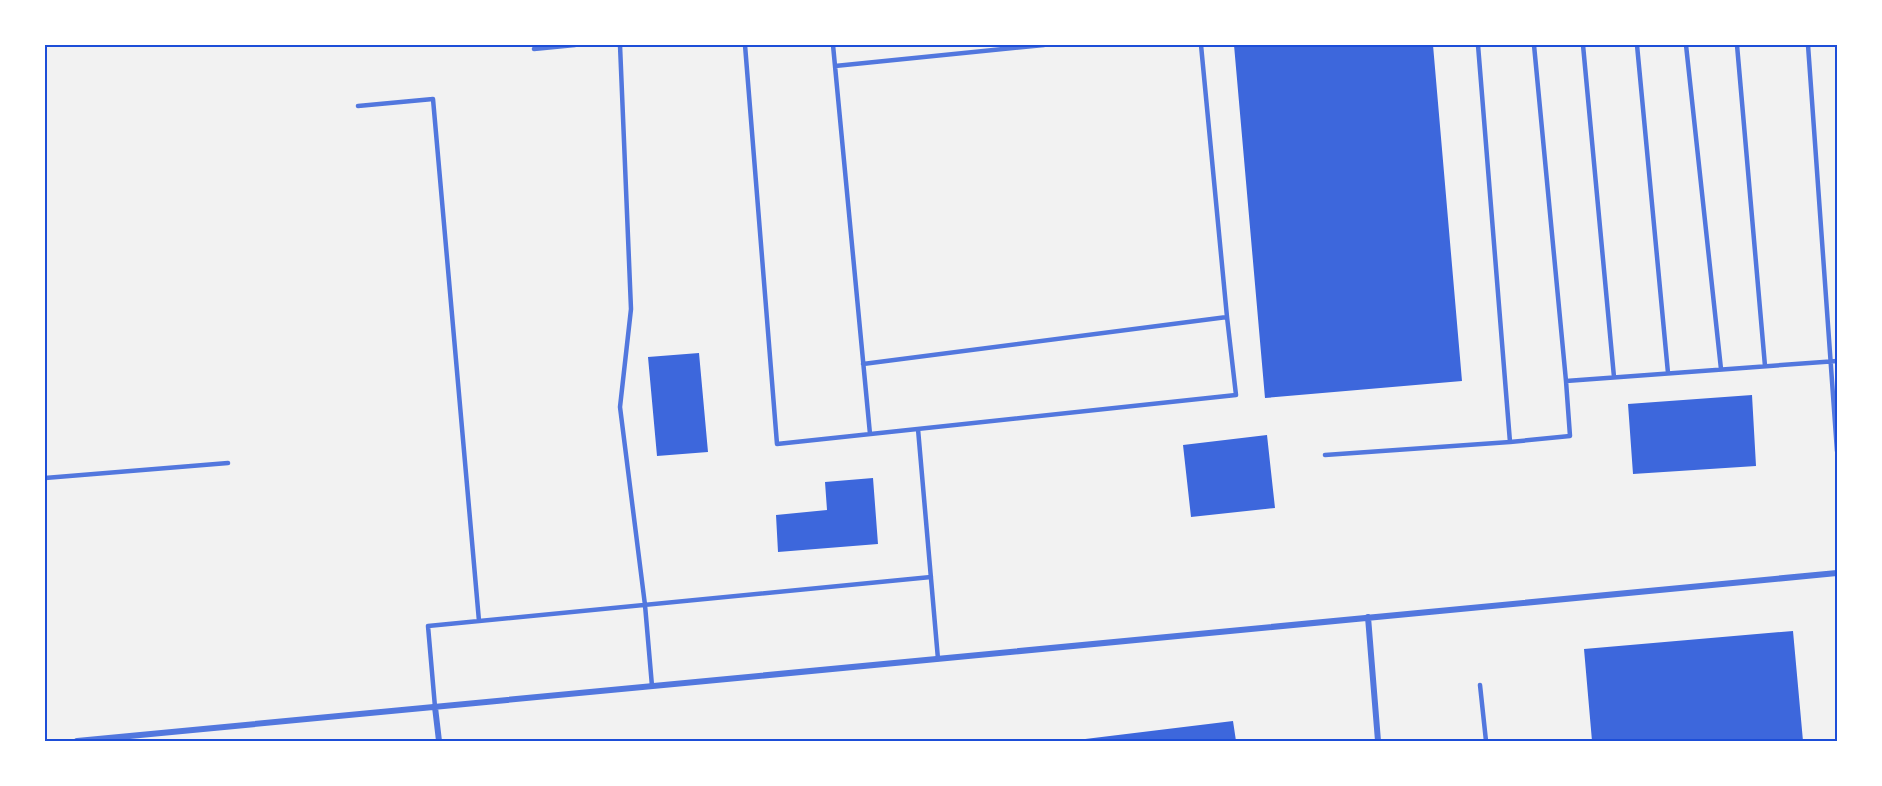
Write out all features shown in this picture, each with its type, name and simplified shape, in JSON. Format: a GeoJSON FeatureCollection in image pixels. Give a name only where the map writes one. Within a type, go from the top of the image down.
{"type":"FeatureCollection","features":[{"type":"Feature","properties":{"kind":"street"},"geometry":{"type":"LineString","coordinates":[[77,741],[1837,573]]}},
{"type":"Feature","properties":{"kind":"street"},"geometry":{"type":"LineString","coordinates":[[1368,617],[1378,741]]}},
{"type":"Feature","properties":{"kind":"street"},"geometry":{"type":"LineString","coordinates":[[435,707],[439,741]]}},
{"type":"Feature","properties":{"kind":"lane"},"geometry":{"type":"LineString","coordinates":[[534,49],[575,45]]}},
{"type":"Feature","properties":{"kind":"lane"},"geometry":{"type":"LineString","coordinates":[[620,45],[631,309],[620,407],[645,605],[652,686]]}},
{"type":"Feature","properties":{"kind":"lane"},"geometry":{"type":"LineString","coordinates":[[745,45],[777,444],[1236,394],[1201,45]]}},
{"type":"Feature","properties":{"kind":"lane"},"geometry":{"type":"LineString","coordinates":[[833,45],[870,434]]}},
{"type":"Feature","properties":{"kind":"lane"},"geometry":{"type":"LineString","coordinates":[[835,66],[1044,45]]}},
{"type":"Feature","properties":{"kind":"lane"},"geometry":{"type":"LineString","coordinates":[[1478,45],[1510,442]]}},
{"type":"Feature","properties":{"kind":"lane"},"geometry":{"type":"LineString","coordinates":[[1325,455],[1570,436],[1534,45]]}},
{"type":"Feature","properties":{"kind":"lane"},"geometry":{"type":"LineString","coordinates":[[1583,45],[1614,377]]}},
{"type":"Feature","properties":{"kind":"lane"},"geometry":{"type":"LineString","coordinates":[[1637,45],[1668,373]]}},
{"type":"Feature","properties":{"kind":"lane"},"geometry":{"type":"LineString","coordinates":[[1686,45],[1721,369]]}},
{"type":"Feature","properties":{"kind":"lane"},"geometry":{"type":"LineString","coordinates":[[1737,45],[1766,366]]}},
{"type":"Feature","properties":{"kind":"lane"},"geometry":{"type":"LineString","coordinates":[[1808,45],[1836,452]]}},
{"type":"Feature","properties":{"kind":"lane"},"geometry":{"type":"LineString","coordinates":[[358,106],[433,99],[479,621]]}},
{"type":"Feature","properties":{"kind":"lane"},"geometry":{"type":"LineString","coordinates":[[863,364],[1227,317]]}},
{"type":"Feature","properties":{"kind":"lane"},"geometry":{"type":"LineString","coordinates":[[1566,381],[1837,361]]}},
{"type":"Feature","properties":{"kind":"lane"},"geometry":{"type":"LineString","coordinates":[[918,429],[938,659]]}},
{"type":"Feature","properties":{"kind":"lane"},"geometry":{"type":"LineString","coordinates":[[45,478],[228,463]]}},
{"type":"Feature","properties":{"kind":"lane"},"geometry":{"type":"LineString","coordinates":[[435,707],[428,626],[931,577]]}},
{"type":"Feature","properties":{"kind":"lane"},"geometry":{"type":"LineString","coordinates":[[1480,685],[1486,741]]}},
{"type":"Feature","properties":{"kind":"building"},"geometry":{"type":"Polygon","coordinates":[[[1234,45],[1433,45],[1462,381],[1265,398],[1234,45]]]}},
{"type":"Feature","properties":{"kind":"building"},"geometry":{"type":"Polygon","coordinates":[[[699,353],[708,452],[657,456],[648,357],[699,353]]]}},
{"type":"Feature","properties":{"kind":"building"},"geometry":{"type":"Polygon","coordinates":[[[1752,395],[1756,466],[1633,474],[1628,404],[1752,395]]]}},
{"type":"Feature","properties":{"kind":"building"},"geometry":{"type":"Polygon","coordinates":[[[1267,435],[1275,508],[1191,517],[1183,445],[1267,435]]]}},
{"type":"Feature","properties":{"kind":"building"},"geometry":{"type":"Polygon","coordinates":[[[873,478],[878,544],[778,552],[776,515],[827,510],[825,482],[873,478]]]}},
{"type":"Feature","properties":{"kind":"building"},"geometry":{"type":"Polygon","coordinates":[[[1793,631],[1803,741],[1592,741],[1584,649],[1793,631]]]}},
{"type":"Feature","properties":{"kind":"building"},"geometry":{"type":"Polygon","coordinates":[[[1233,721],[1236,741],[1077,741],[1077,740],[1233,721]]]}}]}
